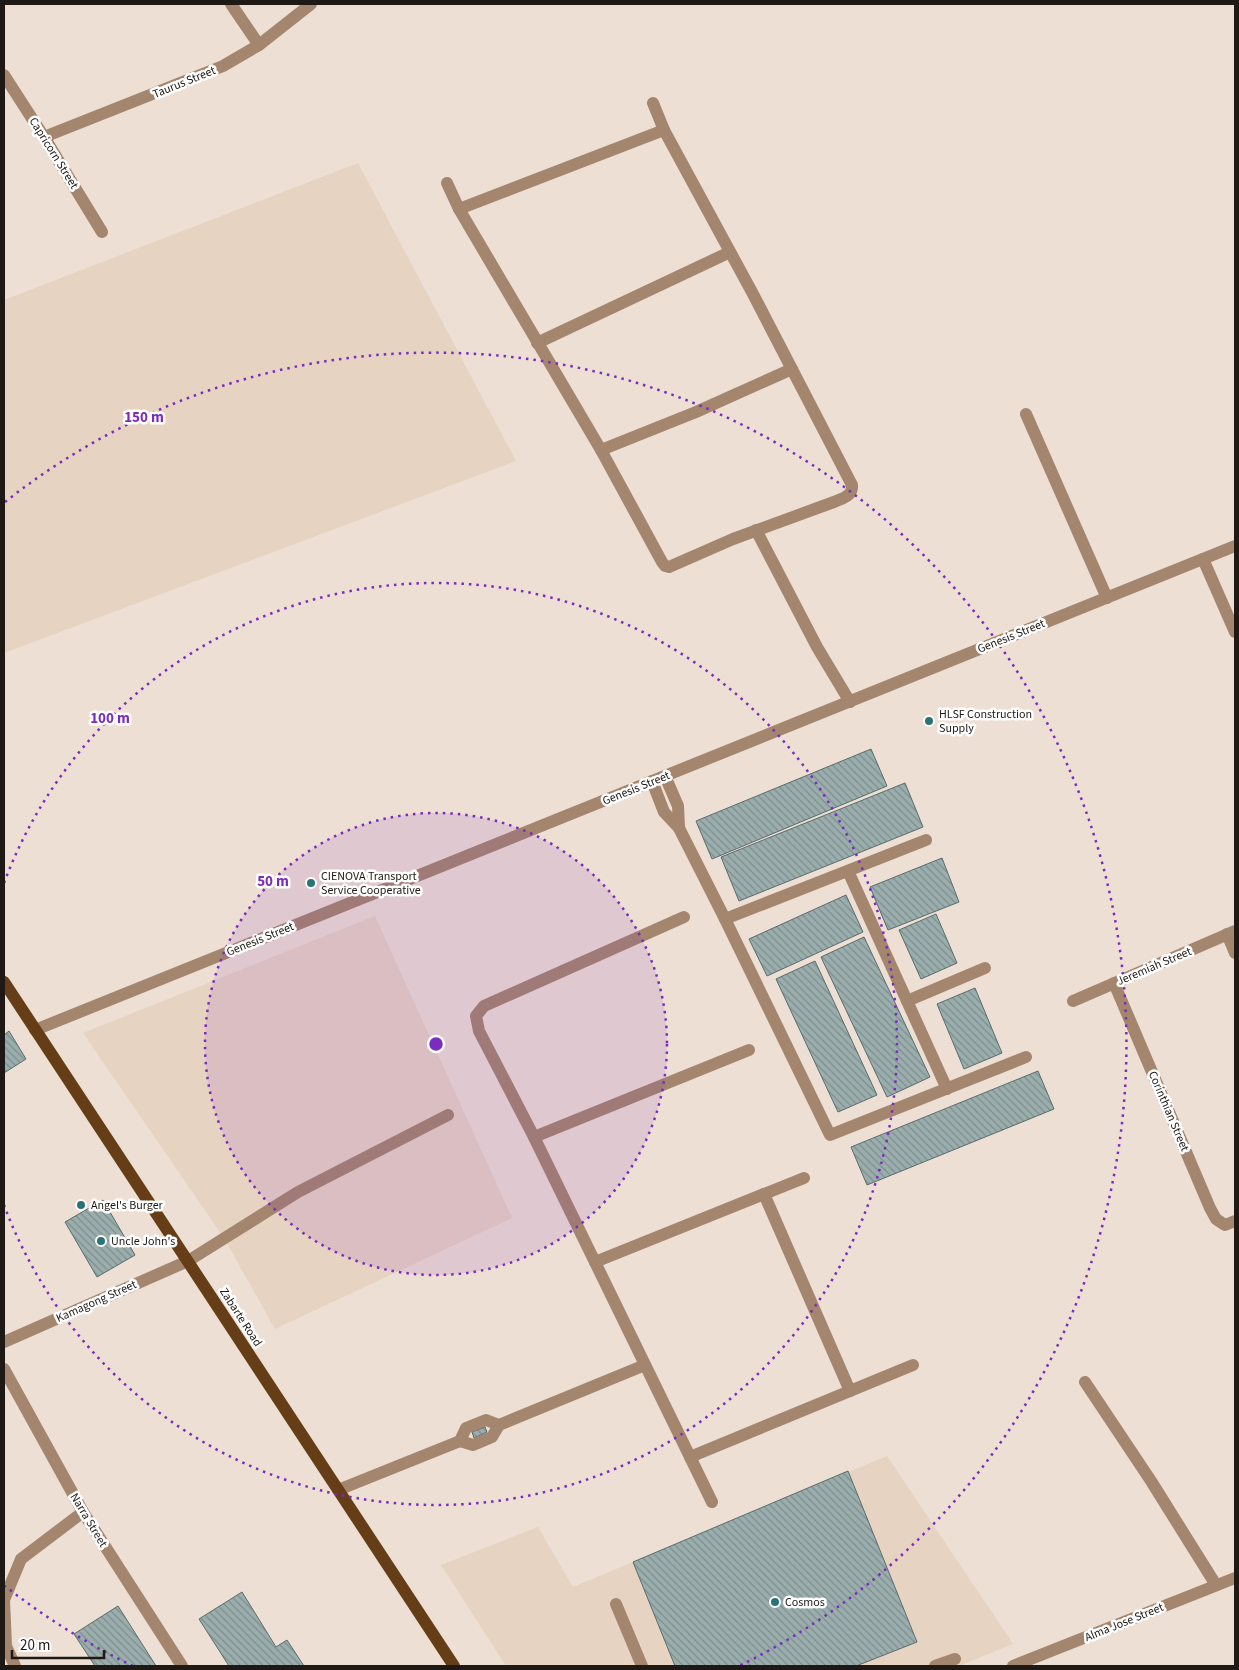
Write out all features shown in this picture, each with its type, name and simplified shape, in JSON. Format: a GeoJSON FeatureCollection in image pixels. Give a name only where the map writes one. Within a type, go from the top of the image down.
{"type":"FeatureCollection","features":[{"type":"Feature","properties":{"kind":"main road","name":"Zabarte Road"},"geometry":{"type":"LineString","coordinates":[[4,982],[454,1666]]}},
{"type":"Feature","properties":{"kind":"street"},"geometry":{"type":"LineString","coordinates":[[231,4],[259,45]]}},
{"type":"Feature","properties":{"kind":"street","name":"Taurus Street"},"geometry":{"type":"LineString","coordinates":[[44,137],[223,66],[259,45],[311,4]]}},
{"type":"Feature","properties":{"kind":"street","name":"Capricorn Street"},"geometry":{"type":"LineString","coordinates":[[4,76],[102,232]]}},
{"type":"Feature","properties":{"kind":"street"},"geometry":{"type":"LineString","coordinates":[[447,183],[459,209],[601,450],[665,566],[669,567],[756,530],[834,502],[849,494],[852,490],[852,485],[664,130],[653,103]]}},
{"type":"Feature","properties":{"kind":"street"},"geometry":{"type":"LineString","coordinates":[[459,209],[664,130]]}},
{"type":"Feature","properties":{"kind":"street"},"geometry":{"type":"LineString","coordinates":[[537,343],[730,252]]}},
{"type":"Feature","properties":{"kind":"street"},"geometry":{"type":"LineString","coordinates":[[601,450],[696,412],[792,369]]}},
{"type":"Feature","properties":{"kind":"street"},"geometry":{"type":"LineString","coordinates":[[1026,414],[1107,598]]}},
{"type":"Feature","properties":{"kind":"street"},"geometry":{"type":"LineString","coordinates":[[756,530],[817,647],[850,702]]}},
{"type":"Feature","properties":{"kind":"street","name":"Genesis Street"},"geometry":{"type":"LineString","coordinates":[[35,1030],[1235,546]]}},
{"type":"Feature","properties":{"kind":"street"},"geometry":{"type":"LineString","coordinates":[[1203,559],[1235,632]]}},
{"type":"Feature","properties":{"kind":"street"},"geometry":{"type":"LineString","coordinates":[[665,776],[678,806],[679,828]]}},
{"type":"Feature","properties":{"kind":"street"},"geometry":{"type":"LineString","coordinates":[[652,782],[664,812],[679,828],[725,919],[830,1136],[1026,1057]]}},
{"type":"Feature","properties":{"kind":"street"},"geometry":{"type":"LineString","coordinates":[[725,919],[926,840]]}},
{"type":"Feature","properties":{"kind":"street"},"geometry":{"type":"LineString","coordinates":[[848,871],[947,1089]]}},
{"type":"Feature","properties":{"kind":"street"},"geometry":{"type":"LineString","coordinates":[[684,916],[484,1006],[476,1016],[479,1031],[534,1137],[712,1502]]}},
{"type":"Feature","properties":{"kind":"street"},"geometry":{"type":"LineString","coordinates":[[1231,932],[1235,953]]}},
{"type":"Feature","properties":{"kind":"street","name":"Jeremiah Street"},"geometry":{"type":"LineString","coordinates":[[1073,1001],[1231,932]]}},
{"type":"Feature","properties":{"kind":"street"},"geometry":{"type":"LineString","coordinates":[[907,1001],[985,968]]}},
{"type":"Feature","properties":{"kind":"street","name":"Corinthian Street"},"geometry":{"type":"LineString","coordinates":[[1114,983],[1210,1208],[1216,1219],[1225,1225],[1235,1221]]}},
{"type":"Feature","properties":{"kind":"street"},"geometry":{"type":"LineString","coordinates":[[534,1137],[749,1050]]}},
{"type":"Feature","properties":{"kind":"street","name":"Kamagong Street"},"geometry":{"type":"LineString","coordinates":[[4,1342],[188,1261],[298,1192],[448,1115]]}},
{"type":"Feature","properties":{"kind":"street"},"geometry":{"type":"LineString","coordinates":[[595,1262],[804,1178]]}},
{"type":"Feature","properties":{"kind":"street"},"geometry":{"type":"LineString","coordinates":[[764,1194],[850,1391]]}},
{"type":"Feature","properties":{"kind":"street"},"geometry":{"type":"LineString","coordinates":[[338,1490],[460,1441],[473,1445],[478,1443],[492,1437],[499,1425],[645,1365]]}},
{"type":"Feature","properties":{"kind":"street"},"geometry":{"type":"LineString","coordinates":[[690,1457],[913,1365]]}},
{"type":"Feature","properties":{"kind":"street","name":"Narra Street"},"geometry":{"type":"LineString","coordinates":[[4,1370],[83,1512],[182,1666]]}},
{"type":"Feature","properties":{"kind":"street"},"geometry":{"type":"LineString","coordinates":[[1085,1382],[1151,1481],[1216,1585]]}},
{"type":"Feature","properties":{"kind":"street"},"geometry":{"type":"LineString","coordinates":[[460,1441],[466,1428],[486,1420],[499,1425]]}},
{"type":"Feature","properties":{"kind":"street"},"geometry":{"type":"LineString","coordinates":[[15,1666],[6,1646],[4,1600],[21,1559],[83,1512]]}},
{"type":"Feature","properties":{"kind":"street","name":"Alma Jose Street"},"geometry":{"type":"LineString","coordinates":[[1013,1666],[1235,1578]]}},
{"type":"Feature","properties":{"kind":"street"},"geometry":{"type":"LineString","coordinates":[[616,1604],[642,1666]]}},
{"type":"Feature","properties":{"kind":"street"},"geometry":{"type":"LineString","coordinates":[[935,1666],[955,1659]]}},
{"type":"Feature","properties":{"kind":"shaded area"},"geometry":{"type":"Polygon","coordinates":[[[358,163],[516,461],[4,653],[4,300],[358,163]]]}},
{"type":"Feature","properties":{"kind":"shaded area"},"geometry":{"type":"Polygon","coordinates":[[[375,916],[512,1218],[275,1329],[224,1238],[83,1033],[375,916]]]}},
{"type":"Feature","properties":{"kind":"shaded area"},"geometry":{"type":"Polygon","coordinates":[[[887,1456],[1013,1644],[959,1666],[506,1666],[441,1565],[538,1527],[573,1587],[887,1456]]]}},
{"type":"Feature","properties":{"kind":"building"},"geometry":{"type":"Polygon","coordinates":[[[871,749],[887,786],[712,859],[696,821],[871,749]]]}},
{"type":"Feature","properties":{"kind":"building"},"geometry":{"type":"Polygon","coordinates":[[[905,783],[923,827],[739,901],[721,857],[905,783]]]}},
{"type":"Feature","properties":{"kind":"building"},"geometry":{"type":"Polygon","coordinates":[[[942,858],[959,902],[888,930],[870,887],[942,858]]]}},
{"type":"Feature","properties":{"kind":"building"},"geometry":{"type":"Polygon","coordinates":[[[846,895],[863,932],[767,976],[749,939],[846,895]]]}},
{"type":"Feature","properties":{"kind":"building"},"geometry":{"type":"Polygon","coordinates":[[[936,914],[957,963],[921,979],[899,930],[936,914]]]}},
{"type":"Feature","properties":{"kind":"building"},"geometry":{"type":"Polygon","coordinates":[[[864,937],[930,1077],[887,1097],[821,957],[864,937]]]}},
{"type":"Feature","properties":{"kind":"building"},"geometry":{"type":"Polygon","coordinates":[[[815,961],[877,1095],[838,1112],[776,979],[815,961]]]}},
{"type":"Feature","properties":{"kind":"building"},"geometry":{"type":"Polygon","coordinates":[[[975,988],[1002,1053],[964,1069],[937,1004],[975,988]]]}},
{"type":"Feature","properties":{"kind":"building"},"geometry":{"type":"Polygon","coordinates":[[[9,1031],[26,1059],[4,1073],[4,1035],[9,1031]]]}},
{"type":"Feature","properties":{"kind":"building"},"geometry":{"type":"Polygon","coordinates":[[[1038,1071],[1054,1109],[867,1185],[851,1147],[1038,1071]]]}},
{"type":"Feature","properties":{"kind":"building","name":"Uncle John's"},"geometry":{"type":"Polygon","coordinates":[[[103,1200],[135,1255],[97,1277],[65,1222],[103,1200]]]}},
{"type":"Feature","properties":{"kind":"building"},"geometry":{"type":"Polygon","coordinates":[[[485,1427],[487,1432],[474,1438],[472,1432],[485,1427]]]}},
{"type":"Feature","properties":{"kind":"building","name":"Cosmos"},"geometry":{"type":"Polygon","coordinates":[[[848,1471],[917,1642],[856,1666],[675,1666],[633,1562],[848,1471]]]}},
{"type":"Feature","properties":{"kind":"building"},"geometry":{"type":"Polygon","coordinates":[[[242,1592],[276,1647],[287,1640],[304,1666],[229,1666],[199,1619],[242,1592]]]}},
{"type":"Feature","properties":{"kind":"building"},"geometry":{"type":"Polygon","coordinates":[[[118,1606],[156,1666],[95,1666],[74,1634],[118,1606]]]}},
{"type":"Feature","properties":{"kind":"place","name":"HLSF Construction Supply"},"geometry":{"type":"Point","coordinates":[929,721]}},
{"type":"Feature","properties":{"kind":"place","name":"CIENOVA Transport Service Cooperative"},"geometry":{"type":"Point","coordinates":[311,883]}},
{"type":"Feature","properties":{"kind":"place","name":"Angel's Burger"},"geometry":{"type":"Point","coordinates":[81,1205]}},
{"type":"Feature","properties":{"kind":"place","name":"Uncle John's"},"geometry":{"type":"Point","coordinates":[101,1241]}},
{"type":"Feature","properties":{"kind":"place","name":"Cosmos"},"geometry":{"type":"Point","coordinates":[775,1602]}}]}
